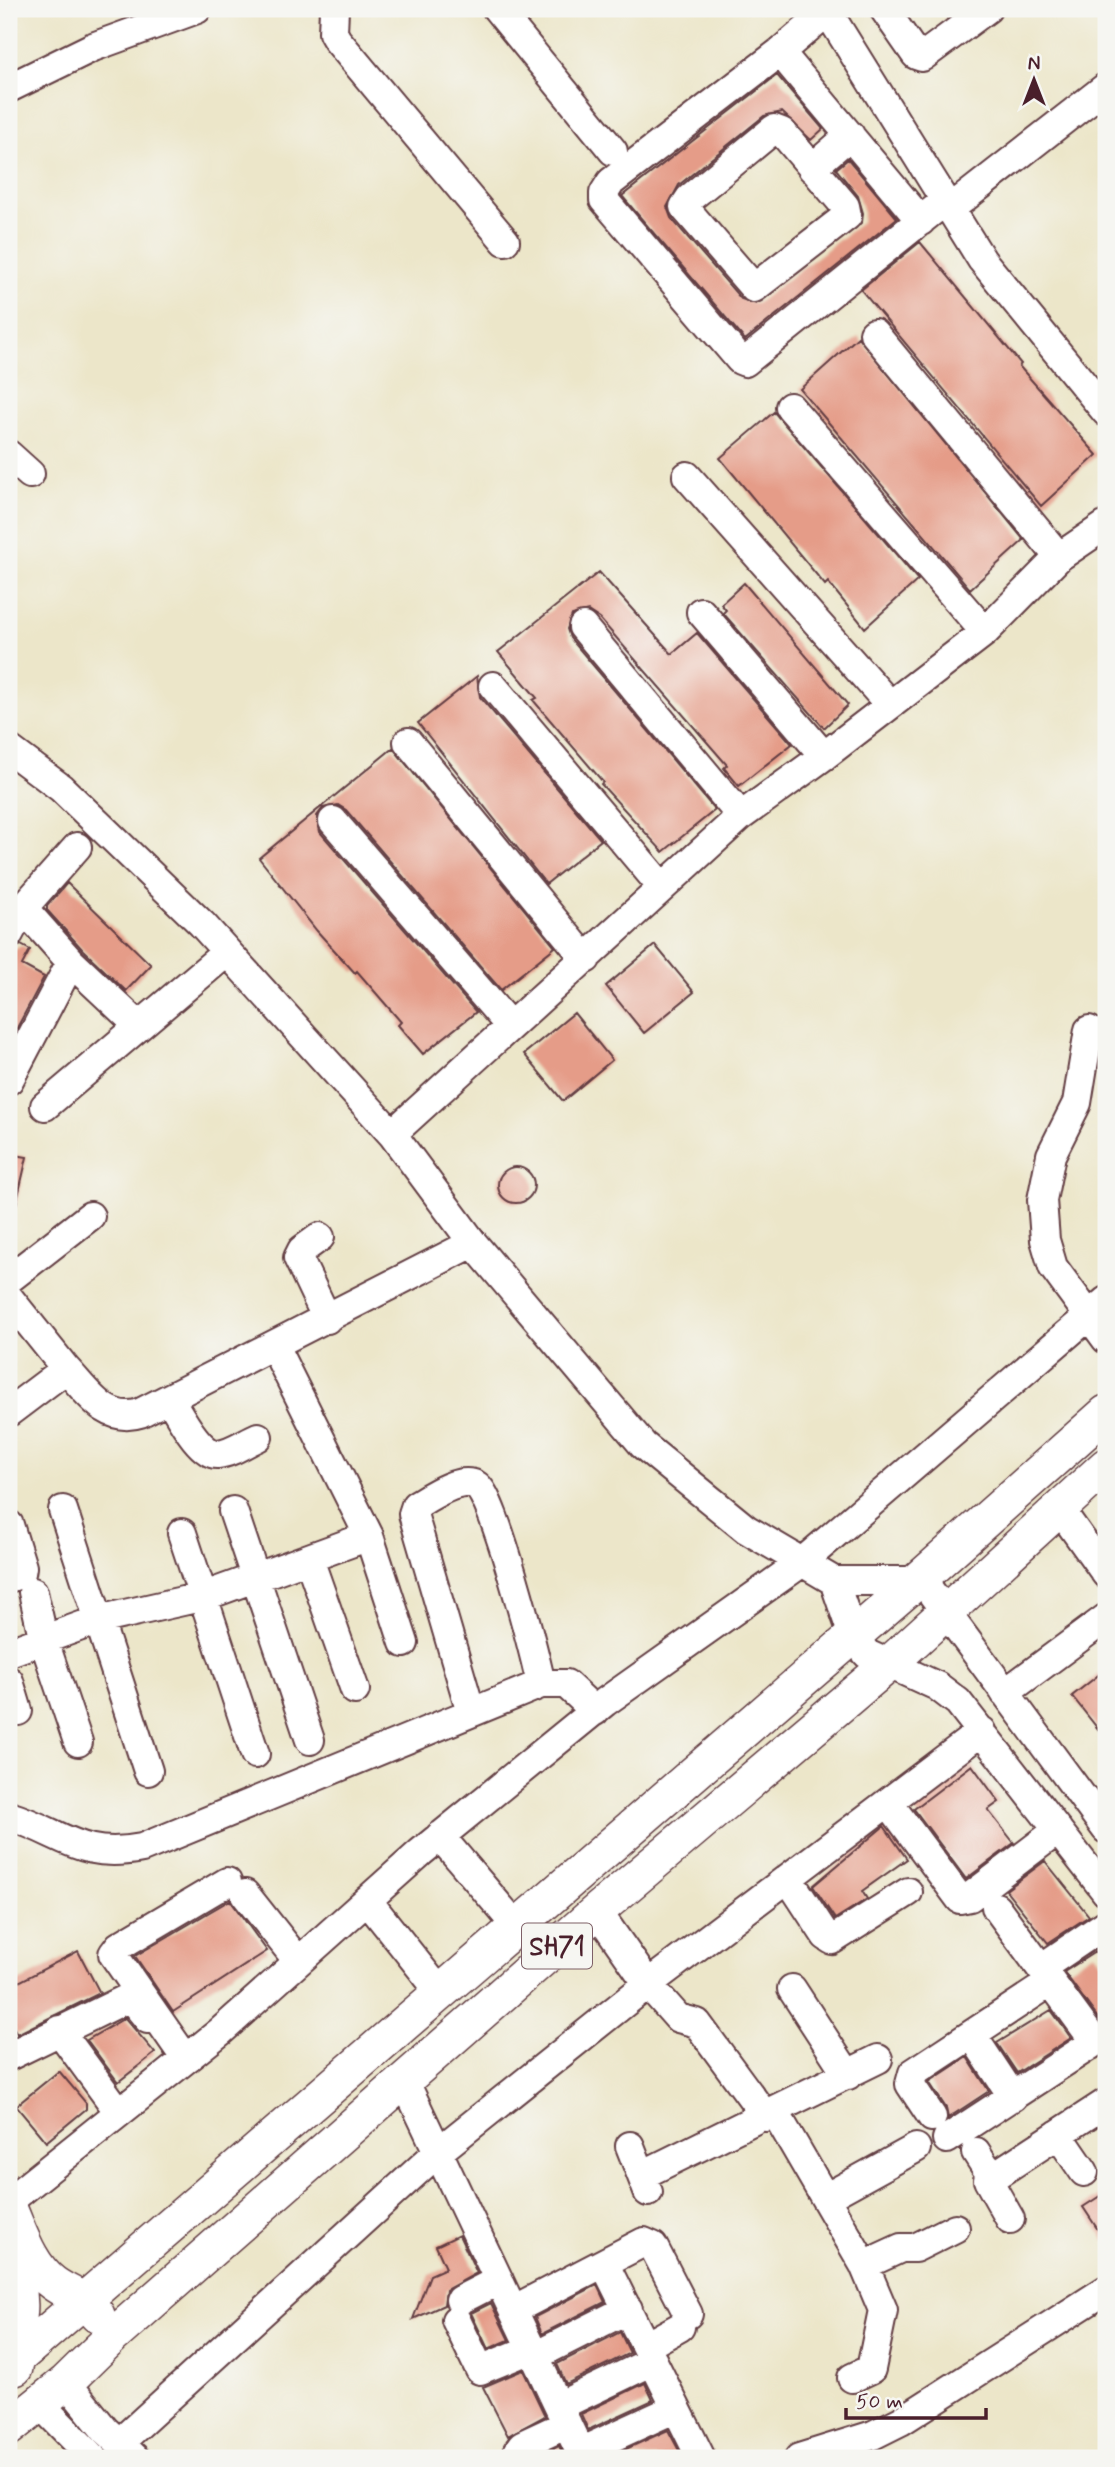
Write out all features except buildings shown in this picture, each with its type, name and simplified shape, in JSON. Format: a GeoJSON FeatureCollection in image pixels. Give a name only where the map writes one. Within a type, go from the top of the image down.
{"type":"FeatureCollection","features":[{"type":"Feature","properties":{"kind":"main road","name":"SH71"},"geometry":{"type":"LineString","coordinates":[[10,2364],[917,1581],[1106,1413]]}},
{"type":"Feature","properties":{"kind":"main road","name":"SH71"},"geometry":{"type":"LineString","coordinates":[[9,2428],[66,2382],[113,2336],[597,1911],[889,1664],[1106,1466]]}},
{"type":"Feature","properties":{"kind":"main road"},"geometry":{"type":"LineString","coordinates":[[9,2208],[40,2271],[55,2284],[86,2300],[113,2336]]}},
{"type":"Feature","properties":{"kind":"main road"},"geometry":{"type":"LineString","coordinates":[[9,2259],[18,2278],[22,2305],[10,2364],[39,2403]]}},
{"type":"Feature","properties":{"kind":"street"},"geometry":{"type":"LineString","coordinates":[[9,89],[93,47],[197,9]]}},
{"type":"Feature","properties":{"kind":"street"},"geometry":{"type":"LineString","coordinates":[[334,9],[333,33],[337,40],[505,241]]}},
{"type":"Feature","properties":{"kind":"street"},"geometry":{"type":"LineString","coordinates":[[498,9],[613,151]]}},
{"type":"Feature","properties":{"kind":"street"},"geometry":{"type":"LineString","coordinates":[[884,9],[916,55],[922,57],[987,9]]}},
{"type":"Feature","properties":{"kind":"street"},"geometry":{"type":"LineString","coordinates":[[1106,87],[947,205],[921,221],[750,362],[740,360],[604,200],[604,193],[611,182],[834,12],[947,205],[982,260],[1106,412]]}},
{"type":"Feature","properties":{"kind":"street"},"geometry":{"type":"LineString","coordinates":[[780,52],[921,221]]}},
{"type":"Feature","properties":{"kind":"street"},"geometry":{"type":"LineString","coordinates":[[774,129],[782,132],[812,168],[845,206],[847,216],[754,288],[685,212],[684,207],[690,198],[774,129]]}},
{"type":"Feature","properties":{"kind":"street"},"geometry":{"type":"LineString","coordinates":[[812,168],[850,135]]}},
{"type":"Feature","properties":{"kind":"street"},"geometry":{"type":"LineString","coordinates":[[874,333],[1059,557]]}},
{"type":"Feature","properties":{"kind":"street"},"geometry":{"type":"LineString","coordinates":[[790,407],[985,632]]}},
{"type":"Feature","properties":{"kind":"street"},"geometry":{"type":"LineString","coordinates":[[9,455],[30,474]]}},
{"type":"Feature","properties":{"kind":"street"},"geometry":{"type":"LineString","coordinates":[[687,477],[890,705]]}},
{"type":"Feature","properties":{"kind":"street"},"geometry":{"type":"LineString","coordinates":[[392,1134],[741,816],[985,632],[1059,557],[1106,525]]}},
{"type":"Feature","properties":{"kind":"street"},"geometry":{"type":"LineString","coordinates":[[701,612],[824,756]]}},
{"type":"Feature","properties":{"kind":"street"},"geometry":{"type":"LineString","coordinates":[[583,627],[741,816]]}},
{"type":"Feature","properties":{"kind":"street"},"geometry":{"type":"LineString","coordinates":[[493,686],[662,887]]}},
{"type":"Feature","properties":{"kind":"street"},"geometry":{"type":"LineString","coordinates":[[408,742],[586,959]]}},
{"type":"Feature","properties":{"kind":"street"},"geometry":{"type":"LineString","coordinates":[[9,749],[61,788],[227,952],[392,1134],[473,1243],[643,1446],[746,1529],[834,1581],[917,1581],[947,1611],[1106,1829]]}},
{"type":"Feature","properties":{"kind":"street"},"geometry":{"type":"LineString","coordinates":[[333,821],[510,1026]]}},
{"type":"Feature","properties":{"kind":"street"},"geometry":{"type":"LineString","coordinates":[[9,934],[23,908],[77,847]]}},
{"type":"Feature","properties":{"kind":"street"},"geometry":{"type":"LineString","coordinates":[[23,908],[71,962],[139,1026]]}},
{"type":"Feature","properties":{"kind":"street"},"geometry":{"type":"LineString","coordinates":[[44,1106],[227,952]]}},
{"type":"Feature","properties":{"kind":"street"},"geometry":{"type":"LineString","coordinates":[[9,1080],[71,962]]}},
{"type":"Feature","properties":{"kind":"street"},"geometry":{"type":"LineString","coordinates":[[1089,1030],[1077,1103],[1051,1155],[1042,1200],[1045,1240],[1053,1267],[1097,1308],[1106,1339]]}},
{"type":"Feature","properties":{"kind":"street"},"geometry":{"type":"LineString","coordinates":[[90,1216],[9,1294],[66,1369],[106,1411],[130,1416],[274,1346],[473,1243]]}},
{"type":"Feature","properties":{"kind":"street"},"geometry":{"type":"LineString","coordinates":[[320,1237],[302,1250],[298,1258],[327,1319]]}},
{"type":"Feature","properties":{"kind":"street"},"geometry":{"type":"LineString","coordinates":[[9,2201],[186,2059],[440,1836],[594,1711],[801,1563],[1097,1308]]}},
{"type":"Feature","properties":{"kind":"street"},"geometry":{"type":"LineString","coordinates":[[274,1346],[369,1536],[404,1643]]}},
{"type":"Feature","properties":{"kind":"street"},"geometry":{"type":"LineString","coordinates":[[9,1412],[66,1369]]}},
{"type":"Feature","properties":{"kind":"street"},"geometry":{"type":"LineString","coordinates":[[169,1398],[199,1444],[209,1453],[222,1454],[258,1437]]}},
{"type":"Feature","properties":{"kind":"street"},"geometry":{"type":"LineString","coordinates":[[471,1712],[413,1514],[416,1505],[456,1484],[473,1484],[481,1488],[495,1523],[527,1625],[541,1684]]}},
{"type":"Feature","properties":{"kind":"street"},"geometry":{"type":"LineString","coordinates":[[1059,1508],[1106,1574]]}},
{"type":"Feature","properties":{"kind":"street"},"geometry":{"type":"LineString","coordinates":[[63,1510],[148,1771]]}},
{"type":"Feature","properties":{"kind":"street"},"geometry":{"type":"LineString","coordinates":[[233,1511],[310,1740]]}},
{"type":"Feature","properties":{"kind":"street"},"geometry":{"type":"LineString","coordinates":[[9,1525],[22,1567],[21,1573],[9,1578]]}},
{"type":"Feature","properties":{"kind":"street"},"geometry":{"type":"LineString","coordinates":[[183,1533],[255,1754]]}},
{"type":"Feature","properties":{"kind":"street"},"geometry":{"type":"LineString","coordinates":[[9,1652],[98,1620],[205,1596],[369,1536]]}},
{"type":"Feature","properties":{"kind":"street"},"geometry":{"type":"LineString","coordinates":[[309,1559],[355,1690]]}},
{"type":"Feature","properties":{"kind":"street"},"geometry":{"type":"LineString","coordinates":[[834,1581],[853,1636],[867,1654],[937,1686],[958,1702],[1106,1892]]}},
{"type":"Feature","properties":{"kind":"street"},"geometry":{"type":"LineString","coordinates":[[33,1592],[44,1641],[78,1742]]}},
{"type":"Feature","properties":{"kind":"street"},"geometry":{"type":"LineString","coordinates":[[1005,1693],[1106,1618]]}},
{"type":"Feature","properties":{"kind":"street"},"geometry":{"type":"LineString","coordinates":[[9,1681],[18,1711]]}},
{"type":"Feature","properties":{"kind":"street"},"geometry":{"type":"LineString","coordinates":[[9,1816],[99,1853],[142,1848],[541,1684],[566,1684],[594,1711]]}},
{"type":"Feature","properties":{"kind":"street"},"geometry":{"type":"LineString","coordinates":[[66,2382],[127,2451],[438,2152],[648,1984],[982,1731]]}},
{"type":"Feature","properties":{"kind":"street"},"geometry":{"type":"LineString","coordinates":[[888,1802],[960,1899],[970,1897],[1058,1830]]}},
{"type":"Feature","properties":{"kind":"street"},"geometry":{"type":"LineString","coordinates":[[440,1836],[516,1926]]}},
{"type":"Feature","properties":{"kind":"street"},"geometry":{"type":"LineString","coordinates":[[788,1878],[826,1936],[832,1940],[908,1892]]}},
{"type":"Feature","properties":{"kind":"street"},"geometry":{"type":"LineString","coordinates":[[186,2059],[113,1954],[119,1946],[236,1888],[298,1962]]}},
{"type":"Feature","properties":{"kind":"street"},"geometry":{"type":"LineString","coordinates":[[367,1900],[440,1992]]}},
{"type":"Feature","properties":{"kind":"street"},"geometry":{"type":"LineString","coordinates":[[996,1908],[1046,1975],[1095,2042],[1013,2097],[940,2128],[910,2084],[910,2077],[972,2035],[1046,1975],[1106,1924]]}},
{"type":"Feature","properties":{"kind":"street"},"geometry":{"type":"LineString","coordinates":[[597,1911],[648,1984],[678,2018],[697,2023],[770,2114],[827,2197],[864,2265],[883,2310],[884,2320],[871,2370],[852,2378]]}},
{"type":"Feature","properties":{"kind":"street"},"geometry":{"type":"LineString","coordinates":[[93,1947],[111,1981],[109,2005]]}},
{"type":"Feature","properties":{"kind":"street"},"geometry":{"type":"LineString","coordinates":[[792,1989],[848,2075]]}},
{"type":"Feature","properties":{"kind":"street"},"geometry":{"type":"LineString","coordinates":[[9,2056],[109,2005],[132,1999],[153,2025]]}},
{"type":"Feature","properties":{"kind":"street"},"geometry":{"type":"LineString","coordinates":[[59,2030],[119,2112]]}},
{"type":"Feature","properties":{"kind":"street"},"geometry":{"type":"LineString","coordinates":[[972,2035],[1013,2097]]}},
{"type":"Feature","properties":{"kind":"street"},"geometry":{"type":"LineString","coordinates":[[630,2146],[645,2183],[770,2114],[878,2059]]}},
{"type":"Feature","properties":{"kind":"street"},"geometry":{"type":"LineString","coordinates":[[404,2080],[582,2455],[676,2408]]}},
{"type":"Feature","properties":{"kind":"street"},"geometry":{"type":"LineString","coordinates":[[1010,2219],[988,2185],[992,2177],[1106,2103]]}},
{"type":"Feature","properties":{"kind":"street"},"geometry":{"type":"LineString","coordinates":[[1058,2134],[1084,2172]]}},
{"type":"Feature","properties":{"kind":"street"},"geometry":{"type":"LineString","coordinates":[[827,2197],[916,2148]]}},
{"type":"Feature","properties":{"kind":"street"},"geometry":{"type":"LineString","coordinates":[[976,2152],[992,2177]]}},
{"type":"Feature","properties":{"kind":"street"},"geometry":{"type":"LineString","coordinates":[[864,2265],[901,2248],[915,2248],[955,2228]]}},
{"type":"Feature","properties":{"kind":"street"},"geometry":{"type":"LineString","coordinates":[[513,2310],[649,2243],[684,2321],[650,2353],[522,2445],[517,2452],[518,2458]]}},
{"type":"Feature","properties":{"kind":"street"},"geometry":{"type":"LineString","coordinates":[[604,2263],[701,2458]]}},
{"type":"Feature","properties":{"kind":"street"},"geometry":{"type":"LineString","coordinates":[[499,2280],[458,2310],[480,2370],[533,2352],[628,2309]]}},
{"type":"Feature","properties":{"kind":"street"},"geometry":{"type":"LineString","coordinates":[[799,2458],[873,2435],[901,2421],[1106,2290]]}},
{"type":"Feature","properties":{"kind":"street"},"geometry":{"type":"LineString","coordinates":[[39,2403],[93,2458]]}}]}
